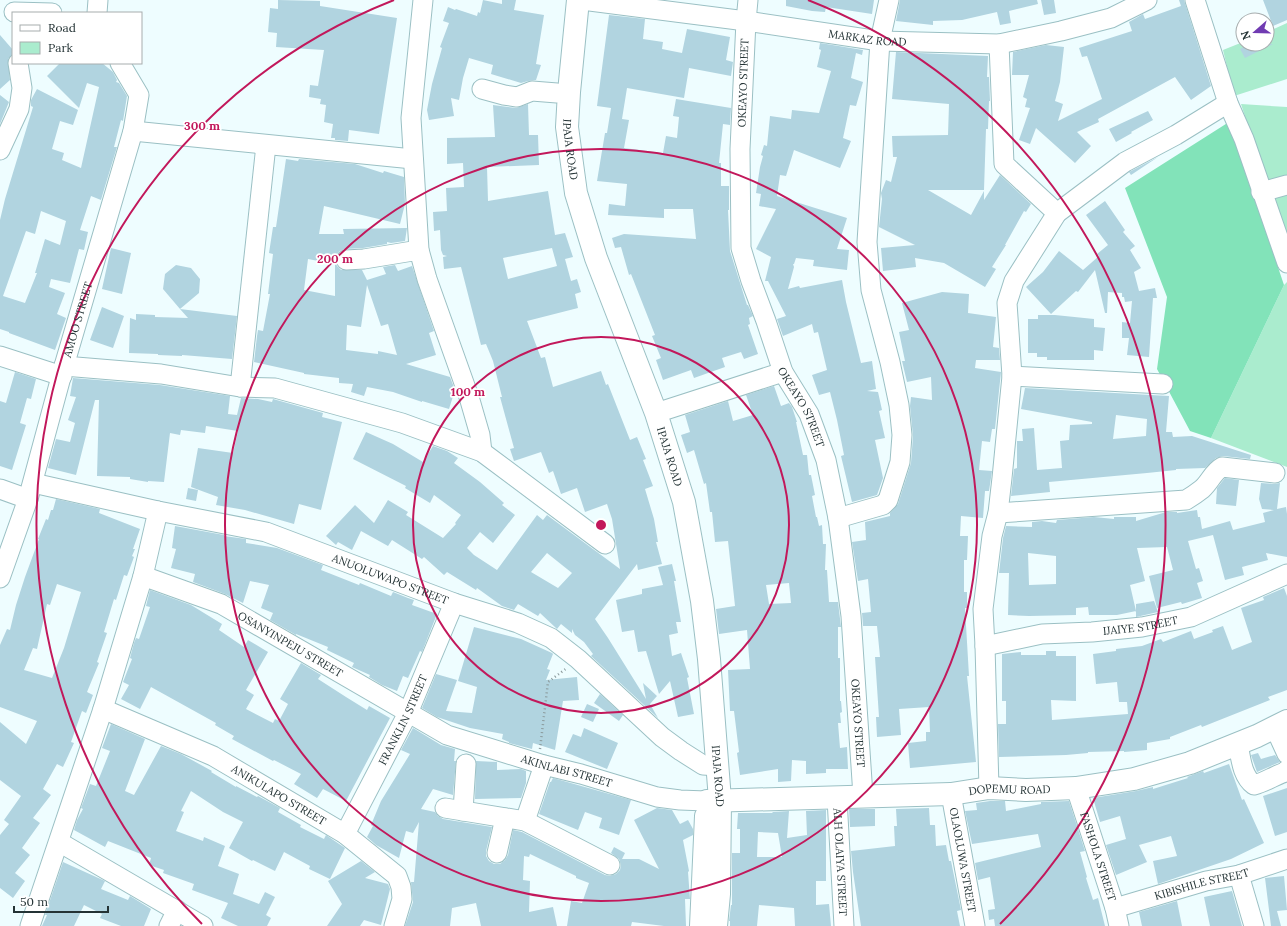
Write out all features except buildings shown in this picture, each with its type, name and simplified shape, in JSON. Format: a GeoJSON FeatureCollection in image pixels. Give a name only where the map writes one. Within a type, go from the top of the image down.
{"type":"FeatureCollection","features":[{"type":"Feature","properties":{"kind":"main road","name":"IPAJA ROAD"},"geometry":{"type":"LineString","coordinates":[[565,0],[557,93],[557,126],[584,262],[597,292],[650,438],[672,505],[688,602],[710,766],[719,894],[716,926]]}},
{"type":"Feature","properties":{"kind":"main road","name":"IPAJA ROAD"},"geometry":{"type":"LineString","coordinates":[[578,0],[567,127],[571,194],[656,413],[684,502],[702,601],[709,659],[710,766]]}},
{"type":"Feature","properties":{"kind":"main road","name":"DOPEMU ROAD"},"geometry":{"type":"LineString","coordinates":[[713,800],[951,794],[989,788],[1026,790],[1076,788],[1134,779],[1190,764],[1281,724]]}},
{"type":"Feature","properties":{"kind":"main road","name":"IPAJA ROAD"},"geometry":{"type":"LineString","coordinates":[[701,926],[713,800]]}},
{"type":"Feature","properties":{"kind":"street"},"geometry":{"type":"LineString","coordinates":[[97,12],[98,0]]}},
{"type":"Feature","properties":{"kind":"street"},"geometry":{"type":"LineString","coordinates":[[423,0],[411,118],[419,250],[426,279],[469,397],[480,435],[482,452]]}},
{"type":"Feature","properties":{"kind":"street","name":"MARKAZ ROAD"},"geometry":{"type":"LineString","coordinates":[[582,0],[746,21],[880,41],[999,44],[1061,31],[1111,18],[1147,0]]}},
{"type":"Feature","properties":{"kind":"street","name":"OKEAYO STREET"},"geometry":{"type":"LineString","coordinates":[[748,0],[740,149],[741,248],[751,282],[783,372],[809,414],[826,460],[838,518],[851,616],[863,796]]}},
{"type":"Feature","properties":{"kind":"street"},"geometry":{"type":"LineString","coordinates":[[838,518],[883,505],[888,500],[900,462],[902,435],[899,405],[890,362],[871,290],[867,242],[880,41],[889,0]]}},
{"type":"Feature","properties":{"kind":"street"},"geometry":{"type":"LineString","coordinates":[[1196,0],[1228,103],[1244,139],[1261,192],[1287,263]]}},
{"type":"Feature","properties":{"kind":"street"},"geometry":{"type":"LineString","coordinates":[[13,8],[44,12]]}},
{"type":"Feature","properties":{"kind":"street"},"geometry":{"type":"LineString","coordinates":[[999,44],[1004,164],[1057,213]]}},
{"type":"Feature","properties":{"kind":"street"},"geometry":{"type":"LineString","coordinates":[[0,150],[19,109],[22,88],[18,64]]}},
{"type":"Feature","properties":{"kind":"street","name":"AMOO STREET"},"geometry":{"type":"LineString","coordinates":[[0,578],[30,491],[63,371],[133,131],[139,95],[121,64]]}},
{"type":"Feature","properties":{"kind":"street"},"geometry":{"type":"LineString","coordinates":[[482,89],[517,97],[532,91],[557,93]]}},
{"type":"Feature","properties":{"kind":"street"},"geometry":{"type":"LineString","coordinates":[[989,788],[985,646],[982,609],[992,536],[998,513],[1012,376],[1007,303],[1014,281],[1057,213],[1125,162],[1176,135],[1228,103]]}},
{"type":"Feature","properties":{"kind":"street"},"geometry":{"type":"LineString","coordinates":[[133,131],[413,159]]}},
{"type":"Feature","properties":{"kind":"street"},"geometry":{"type":"LineString","coordinates":[[240,387],[266,145]]}},
{"type":"Feature","properties":{"kind":"street"},"geometry":{"type":"LineString","coordinates":[[1261,192],[1287,185]]}},
{"type":"Feature","properties":{"kind":"street"},"geometry":{"type":"LineString","coordinates":[[346,260],[364,259],[419,250]]}},
{"type":"Feature","properties":{"kind":"street"},"geometry":{"type":"LineString","coordinates":[[0,356],[63,371],[161,374],[240,387],[275,388],[402,423],[482,452],[605,544]]}},
{"type":"Feature","properties":{"kind":"street"},"geometry":{"type":"LineString","coordinates":[[656,413],[783,372]]}},
{"type":"Feature","properties":{"kind":"street"},"geometry":{"type":"LineString","coordinates":[[1012,376],[1163,384]]}},
{"type":"Feature","properties":{"kind":"street"},"geometry":{"type":"LineString","coordinates":[[998,513],[1186,500],[1203,488],[1214,476],[1216,470],[1222,467],[1275,473]]}},
{"type":"Feature","properties":{"kind":"street","name":"ANUOLUWAPO STREET"},"geometry":{"type":"LineString","coordinates":[[0,489],[30,491],[158,511],[266,532],[454,603],[518,623],[551,638],[578,659],[662,736],[681,751],[710,766]]}},
{"type":"Feature","properties":{"kind":"street"},"geometry":{"type":"LineString","coordinates":[[30,926],[103,709],[143,576],[158,511]]}},
{"type":"Feature","properties":{"kind":"street","name":"IJAIYE STREET"},"geometry":{"type":"LineString","coordinates":[[985,646],[1042,634],[1092,632],[1142,627],[1191,617],[1287,574]]}},
{"type":"Feature","properties":{"kind":"street","name":"OSANYINPEJU STREET"},"geometry":{"type":"LineString","coordinates":[[143,576],[221,604],[431,726]]}},
{"type":"Feature","properties":{"kind":"street","name":"FRANKLIN STREET"},"geometry":{"type":"LineString","coordinates":[[345,834],[408,713],[454,603]]}},
{"type":"Feature","properties":{"kind":"street","name":"ANIKULAPO STREET"},"geometry":{"type":"LineString","coordinates":[[103,709],[214,756],[345,834],[396,876],[401,887],[402,900],[394,926]]}},
{"type":"Feature","properties":{"kind":"street"},"geometry":{"type":"LineString","coordinates":[[1281,724],[1287,754]]}},
{"type":"Feature","properties":{"kind":"street","name":"AKINLABI STREET"},"geometry":{"type":"LineString","coordinates":[[431,726],[448,735],[541,764],[581,774],[657,797],[680,800],[713,800]]}},
{"type":"Feature","properties":{"kind":"street"},"geometry":{"type":"LineString","coordinates":[[1238,744],[1244,771],[1248,781],[1254,785],[1286,772],[1287,770]]}},
{"type":"Feature","properties":{"kind":"street"},"geometry":{"type":"LineString","coordinates":[[466,764],[454,810],[525,821],[610,865]]}},
{"type":"Feature","properties":{"kind":"street"},"geometry":{"type":"LineString","coordinates":[[525,821],[541,764]]}},
{"type":"Feature","properties":{"kind":"street","name":"FASHOLA STREET"},"geometry":{"type":"LineString","coordinates":[[1076,788],[1117,917]]}},
{"type":"Feature","properties":{"kind":"street","name":"OLAOLUWA STREET"},"geometry":{"type":"LineString","coordinates":[[951,794],[975,926]]}},
{"type":"Feature","properties":{"kind":"street","name":"ALH OLAIYA STREET"},"geometry":{"type":"LineString","coordinates":[[837,798],[844,926]]}},
{"type":"Feature","properties":{"kind":"street"},"geometry":{"type":"LineString","coordinates":[[497,853],[505,818]]}},
{"type":"Feature","properties":{"kind":"street"},"geometry":{"type":"LineString","coordinates":[[59,842],[173,918],[203,926]]}},
{"type":"Feature","properties":{"kind":"street","name":"KIBISHILE STREET"},"geometry":{"type":"LineString","coordinates":[[1117,917],[1206,881],[1239,874],[1287,859]]}},
{"type":"Feature","properties":{"kind":"street"},"geometry":{"type":"LineString","coordinates":[[1239,874],[1254,926]]}},
{"type":"Feature","properties":{"kind":"path"},"geometry":{"type":"LineString","coordinates":[[541,764],[548,682],[578,659]]}},
{"type":"Feature","properties":{"kind":"green space"},"geometry":{"type":"Polygon","coordinates":[[[1287,23],[1287,79],[1234,96],[1223,50],[1235,45],[1235,52],[1275,52],[1275,28],[1287,23]]]}},
{"type":"Feature","properties":{"kind":"green space"},"geometry":{"type":"Polygon","coordinates":[[[1241,104],[1287,107],[1287,175],[1266,181],[1241,104]]]}},
{"type":"Feature","properties":{"kind":"green space"},"geometry":{"type":"Polygon","coordinates":[[[1229,122],[1284,285],[1211,438],[1190,431],[1157,369],[1167,297],[1125,188],[1229,122]]]}},
{"type":"Feature","properties":{"kind":"green space"},"geometry":{"type":"Polygon","coordinates":[[[1287,191],[1287,243],[1270,195],[1287,191]]]}},
{"type":"Feature","properties":{"kind":"green space"},"geometry":{"type":"Polygon","coordinates":[[[1287,282],[1287,467],[1211,438],[1284,285],[1287,282]]]}}]}
